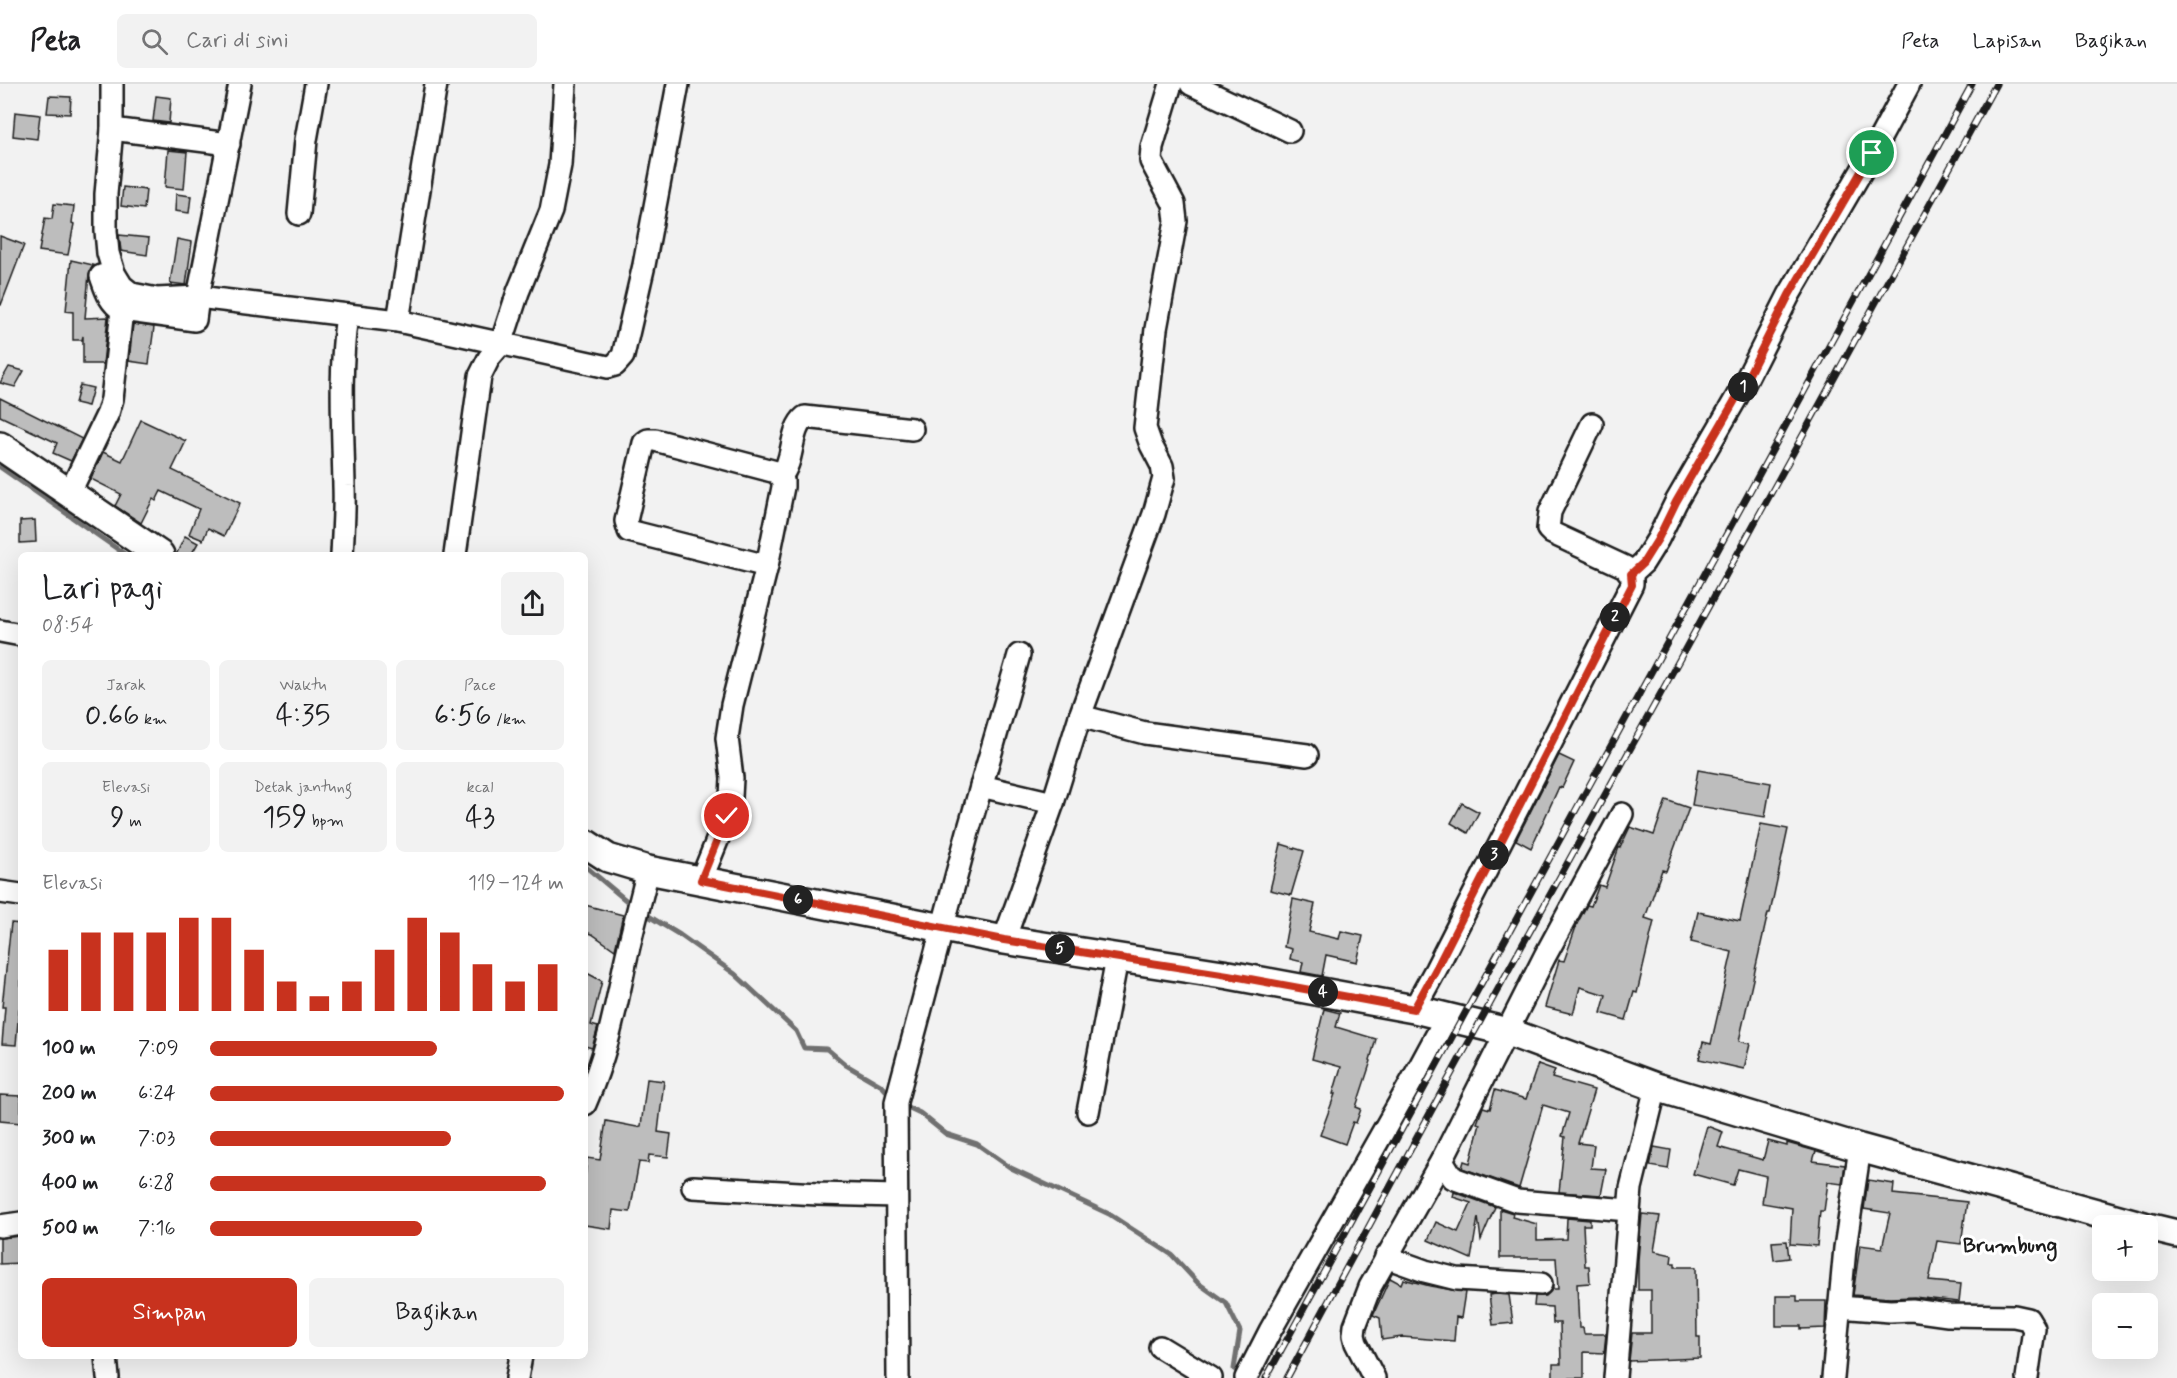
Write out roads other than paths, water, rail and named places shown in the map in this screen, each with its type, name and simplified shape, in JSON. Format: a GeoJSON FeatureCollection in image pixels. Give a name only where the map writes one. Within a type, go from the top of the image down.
{"type":"FeatureCollection","features":[{"type":"Feature","properties":{"kind":"street"},"geometry":{"type":"LineString","coordinates":[[112,84],[112,129],[106,194],[108,253],[114,273],[122,286],[140,297],[157,299],[198,297],[398,321],[608,367],[615,365],[623,356],[644,265],[678,84]]}},
{"type":"Feature","properties":{"kind":"street"},"geometry":{"type":"LineString","coordinates":[[114,273],[101,276],[113,305],[122,310],[195,320],[240,84]]}},
{"type":"Feature","properties":{"kind":"street"},"geometry":{"type":"LineString","coordinates":[[299,214],[306,140],[316,84]]}},
{"type":"Feature","properties":{"kind":"street"},"geometry":{"type":"LineString","coordinates":[[398,321],[436,84]]}},
{"type":"Feature","properties":{"kind":"street"},"geometry":{"type":"LineString","coordinates":[[455,552],[480,376],[489,358],[501,344],[518,292],[551,211],[560,165],[565,84]]}},
{"type":"Feature","properties":{"kind":"street"},"geometry":{"type":"LineString","coordinates":[[1004,940],[1164,478],[1162,466],[1148,437],[1146,418],[1156,329],[1176,221],[1174,204],[1151,161],[1152,147],[1171,84]]}},
{"type":"Feature","properties":{"kind":"street"},"geometry":{"type":"LineString","coordinates":[[1191,84],[1290,131]]}},
{"type":"Feature","properties":{"kind":"street"},"geometry":{"type":"LineString","coordinates":[[1631,574],[1643,563],[1658,539],[1676,502],[1742,388],[1789,295],[1910,84]]}},
{"type":"Feature","properties":{"kind":"street"},"geometry":{"type":"LineString","coordinates":[[112,129],[229,144]]}},
{"type":"Feature","properties":{"kind":"street"},"geometry":{"type":"LineString","coordinates":[[69,494],[108,413],[112,399],[122,310]]}},
{"type":"Feature","properties":{"kind":"street"},"geometry":{"type":"LineString","coordinates":[[342,552],[344,488],[342,346],[347,315]]}},
{"type":"Feature","properties":{"kind":"street"},"geometry":{"type":"LineString","coordinates":[[701,880],[727,816],[732,778],[727,738],[732,705],[767,566],[783,487],[781,476],[788,463],[799,426],[806,417],[912,429]]}},
{"type":"Feature","properties":{"kind":"street"},"geometry":{"type":"LineString","coordinates":[[1414,1009],[1632,585],[1631,574],[1625,567],[1552,533],[1548,529],[1550,512],[1592,424]]}},
{"type":"Feature","properties":{"kind":"street"},"geometry":{"type":"LineString","coordinates":[[767,566],[629,531],[626,521],[644,443],[648,440],[776,472],[781,476]]}},
{"type":"Feature","properties":{"kind":"street"},"geometry":{"type":"LineString","coordinates":[[0,446],[156,552]]}},
{"type":"Feature","properties":{"kind":"street"},"geometry":{"type":"LineString","coordinates":[[0,631],[18,634]]}},
{"type":"Feature","properties":{"kind":"street"},"geometry":{"type":"LineString","coordinates":[[898,1378],[897,1102],[981,786],[1019,655]]}},
{"type":"Feature","properties":{"kind":"street"},"geometry":{"type":"LineString","coordinates":[[1080,716],[1145,733],[1307,755]]}},
{"type":"Feature","properties":{"kind":"street"},"geometry":{"type":"LineString","coordinates":[[981,786],[1053,803]]}},
{"type":"Feature","properties":{"kind":"street"},"geometry":{"type":"LineString","coordinates":[[1374,1378],[1354,1335],[1355,1326],[1370,1287],[1442,1160],[1545,956],[1622,814]]}},
{"type":"Feature","properties":{"kind":"street"},"geometry":{"type":"LineString","coordinates":[[588,845],[645,883],[701,880],[1004,940],[1228,975],[1414,1009],[1508,1032],[1656,1087],[1860,1148],[2106,1215]]}},
{"type":"Feature","properties":{"kind":"street"},"geometry":{"type":"LineString","coordinates":[[588,1097],[600,1070],[645,883]]}},
{"type":"Feature","properties":{"kind":"street"},"geometry":{"type":"LineString","coordinates":[[0,892],[18,895]]}},
{"type":"Feature","properties":{"kind":"street"},"geometry":{"type":"LineString","coordinates":[[1088,1112],[1117,959]]}},
{"type":"Feature","properties":{"kind":"street"},"geometry":{"type":"LineString","coordinates":[[1246,1378],[1270,1331],[1408,1090],[1446,1018]]}},
{"type":"Feature","properties":{"kind":"street"},"geometry":{"type":"LineString","coordinates":[[1615,1378],[1633,1176],[1656,1087]]}},
{"type":"Feature","properties":{"kind":"street"},"geometry":{"type":"LineString","coordinates":[[1833,1378],[1845,1248],[1860,1148]]}},
{"type":"Feature","properties":{"kind":"street"},"geometry":{"type":"LineString","coordinates":[[1442,1160],[1453,1178],[1517,1200],[1629,1210]]}},
{"type":"Feature","properties":{"kind":"street"},"geometry":{"type":"LineString","coordinates":[[693,1187],[897,1196]]}},
{"type":"Feature","properties":{"kind":"street"},"geometry":{"type":"LineString","coordinates":[[0,1226],[18,1223]]}},
{"type":"Feature","properties":{"kind":"street"},"geometry":{"type":"LineString","coordinates":[[2158,1229],[2177,1234]]}},
{"type":"Feature","properties":{"kind":"street"},"geometry":{"type":"LineString","coordinates":[[1386,1257],[1425,1271],[1457,1279],[1540,1284]]}},
{"type":"Feature","properties":{"kind":"street"},"geometry":{"type":"LineString","coordinates":[[1839,1307],[1890,1311],[1912,1310],[1948,1315],[2014,1316],[2028,1319],[2034,1329],[2027,1378]]}},
{"type":"Feature","properties":{"kind":"street"},"geometry":{"type":"LineString","coordinates":[[1160,1347],[1211,1378]]}},
{"type":"Feature","properties":{"kind":"street"},"geometry":{"type":"LineString","coordinates":[[106,1359],[108,1378]]}},
{"type":"Feature","properties":{"kind":"street"},"geometry":{"type":"LineString","coordinates":[[518,1378],[521,1359]]}},
{"type":"Feature","properties":{"kind":"waterway"},"geometry":{"type":"LineString","coordinates":[[0,467],[122,552]]}},
{"type":"Feature","properties":{"kind":"waterway"},"geometry":{"type":"LineString","coordinates":[[588,869],[634,907]]}},
{"type":"Feature","properties":{"kind":"waterway"},"geometry":{"type":"LineString","coordinates":[[642,912],[680,935],[735,974],[796,1031],[804,1048],[827,1049],[846,1065],[882,1086],[892,1097]]}},
{"type":"Feature","properties":{"kind":"waterway"},"geometry":{"type":"LineString","coordinates":[[901,1104],[920,1113],[946,1134],[977,1144],[1011,1168],[1109,1214],[1172,1255],[1198,1283],[1226,1303],[1240,1331],[1234,1369],[1243,1374]]}},
{"type":"Feature","properties":{"kind":"railway"},"geometry":{"type":"LineString","coordinates":[[1266,1378],[1972,84]]}},
{"type":"Feature","properties":{"kind":"railway"},"geometry":{"type":"LineString","coordinates":[[1287,1378],[1442,1091],[1996,84]]}},
{"type":"Feature","properties":{"kind":"district","name":"Brumbung"},"geometry":{"type":"Point","coordinates":[2010,1246]}}]}
